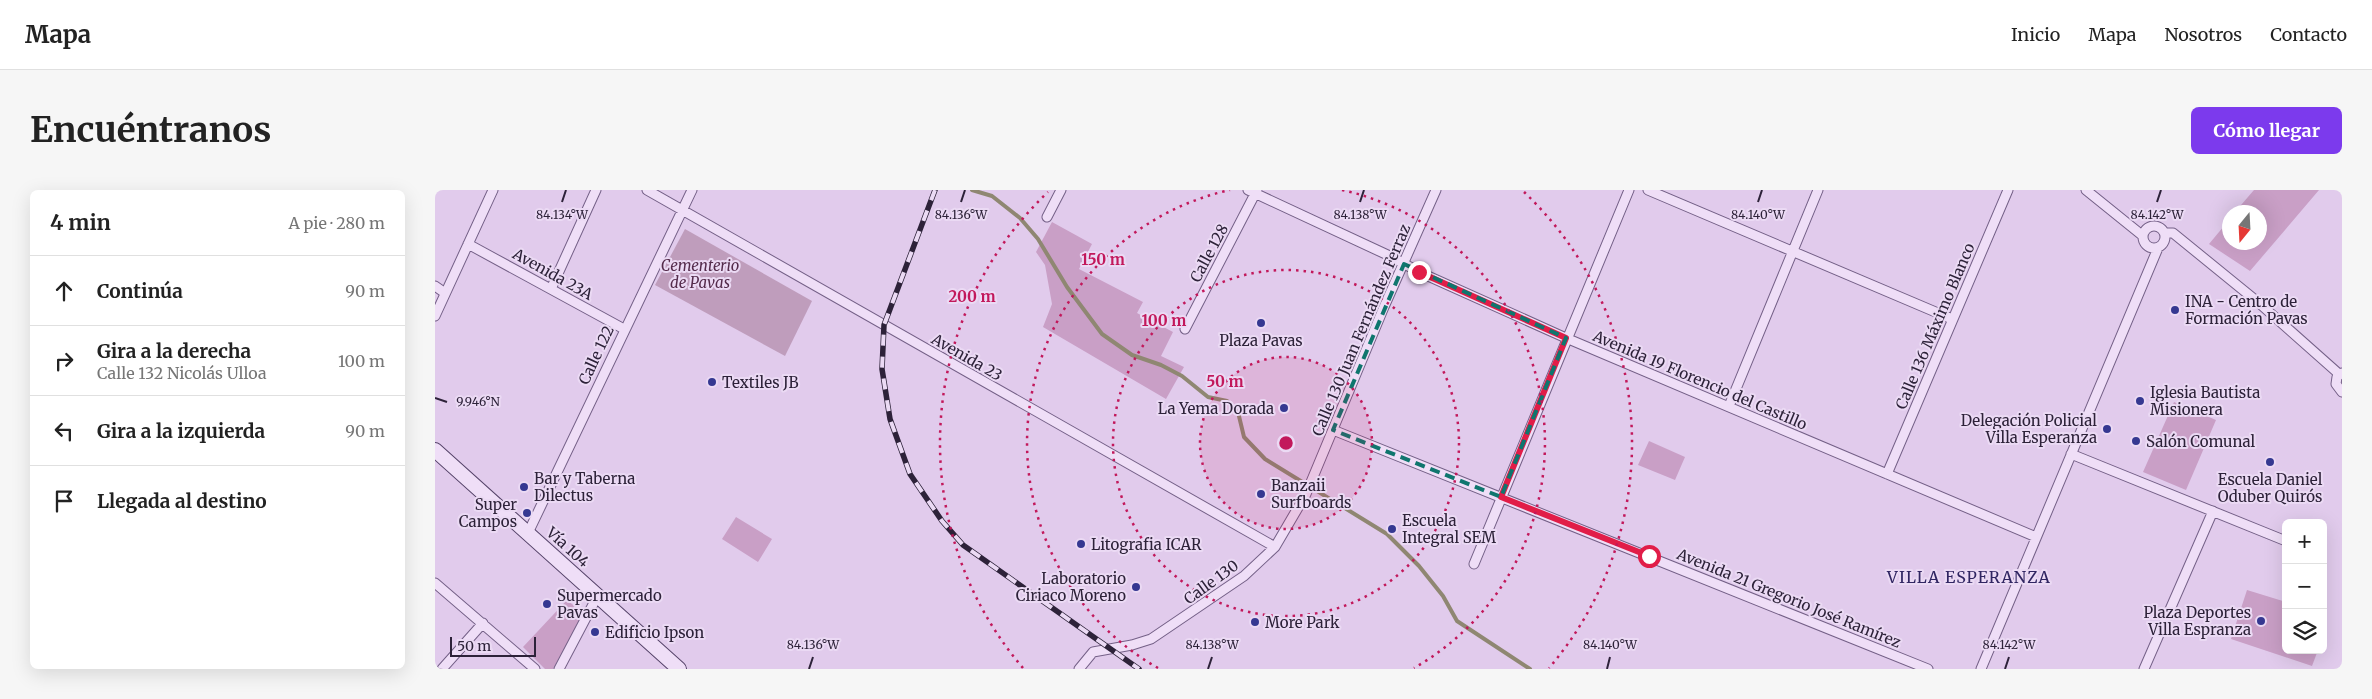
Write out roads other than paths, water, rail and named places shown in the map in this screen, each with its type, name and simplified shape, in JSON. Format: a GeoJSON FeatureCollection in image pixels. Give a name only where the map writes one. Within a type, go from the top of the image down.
{"type":"FeatureCollection","features":[{"type":"Feature","properties":{"kind":"main road","name":"Vía 104"},"geometry":{"type":"LineString","coordinates":[[435,450],[679,669]]}},
{"type":"Feature","properties":{"kind":"street"},"geometry":{"type":"LineString","coordinates":[[435,316],[493,190]]}},
{"type":"Feature","properties":{"kind":"street"},"geometry":{"type":"LineString","coordinates":[[551,288],[596,190]]}},
{"type":"Feature","properties":{"kind":"street","name":"Avenida 23"},"geometry":{"type":"LineString","coordinates":[[647,190],[1275,547]]}},
{"type":"Feature","properties":{"kind":"street","name":"Calle 122"},"geometry":{"type":"LineString","coordinates":[[528,533],[692,190]]}},
{"type":"Feature","properties":{"kind":"street"},"geometry":{"type":"LineString","coordinates":[[1047,217],[1061,190]]}},
{"type":"Feature","properties":{"kind":"street","name":"Calle 130 Juan Fernández Ferraz"},"geometry":{"type":"LineString","coordinates":[[1313,480],[1436,190]]}},
{"type":"Feature","properties":{"kind":"street"},"geometry":{"type":"LineString","coordinates":[[1474,564],[1566,338],[1629,190]]}},
{"type":"Feature","properties":{"kind":"street"},"geometry":{"type":"LineString","coordinates":[[1648,190],[1952,319]]}},
{"type":"Feature","properties":{"kind":"street"},"geometry":{"type":"LineString","coordinates":[[1729,406],[1818,190]]}},
{"type":"Feature","properties":{"kind":"street","name":"Calle 136 Máximo Blanco"},"geometry":{"type":"LineString","coordinates":[[1887,474],[2008,190]]}},
{"type":"Feature","properties":{"kind":"street"},"geometry":{"type":"LineString","coordinates":[[2086,190],[2143,236],[2147,246],[2158,248]]}},
{"type":"Feature","properties":{"kind":"street","name":"Avenida 19 Florencio del Castillo"},"geometry":{"type":"LineString","coordinates":[[1254,191],[1404,264],[1566,338],[2036,537]]}},
{"type":"Feature","properties":{"kind":"street","name":"Calle 128"},"geometry":{"type":"LineString","coordinates":[[1185,329],[1254,191]]}},
{"type":"Feature","properties":{"kind":"street"},"geometry":{"type":"LineString","coordinates":[[1981,669],[2158,248],[2165,240],[2165,233],[2160,227],[2153,226],[2146,229],[2143,236]]}},
{"type":"Feature","properties":{"kind":"street"},"geometry":{"type":"LineString","coordinates":[[2165,233],[2173,232],[2341,373],[2336,384],[2342,392]]}},
{"type":"Feature","properties":{"kind":"street","name":"Avenida 23A"},"geometry":{"type":"LineString","coordinates":[[468,244],[624,329]]}},
{"type":"Feature","properties":{"kind":"street"},"geometry":{"type":"LineString","coordinates":[[435,286],[445,293]]}},
{"type":"Feature","properties":{"kind":"street","name":"Avenida 21 Gregorio José Ramírez"},"geometry":{"type":"LineString","coordinates":[[1333,430],[1929,669]]}},
{"type":"Feature","properties":{"kind":"street"},"geometry":{"type":"LineString","coordinates":[[2071,454],[2282,539]]}},
{"type":"Feature","properties":{"kind":"street","name":"Calle 130"},"geometry":{"type":"LineString","coordinates":[[1079,669],[1087,656],[1093,652],[1132,645],[1151,639],[1244,576],[1275,547],[1307,494],[1313,480]]}},
{"type":"Feature","properties":{"kind":"street"},"geometry":{"type":"LineString","coordinates":[[2144,669],[2213,511]]}},
{"type":"Feature","properties":{"kind":"street"},"geometry":{"type":"LineString","coordinates":[[435,583],[535,669]]}},
{"type":"Feature","properties":{"kind":"street"},"geometry":{"type":"LineString","coordinates":[[559,669],[598,596]]}},
{"type":"Feature","properties":{"kind":"street"},"geometry":{"type":"LineString","coordinates":[[442,669],[483,623]]}},
{"type":"Feature","properties":{"kind":"waterway"},"geometry":{"type":"LineString","coordinates":[[972,190],[992,196],[1020,218],[1038,239],[1067,287],[1102,334],[1132,355],[1161,365],[1182,376],[1208,397],[1227,401],[1238,412],[1244,437],[1265,459],[1387,534],[1419,566],[1443,596],[1457,621],[1530,669]]}},
{"type":"Feature","properties":{"kind":"railway"},"geometry":{"type":"LineString","coordinates":[[935,190],[884,325],[882,369],[890,419],[910,474],[942,521],[963,545],[1139,669]]}},
{"type":"Feature","properties":{"kind":"place","name":"INA - Centro de Formación Pavas"},"geometry":{"type":"Point","coordinates":[2175,310]}},
{"type":"Feature","properties":{"kind":"place","name":"Plaza Pavas"},"geometry":{"type":"Point","coordinates":[1261,323]}},
{"type":"Feature","properties":{"kind":"place","name":"Textiles JB"},"geometry":{"type":"Point","coordinates":[712,382]}},
{"type":"Feature","properties":{"kind":"place","name":"Iglesia Bautista Misionera"},"geometry":{"type":"Point","coordinates":[2140,401]}},
{"type":"Feature","properties":{"kind":"place","name":"La Yema Dorada"},"geometry":{"type":"Point","coordinates":[1284,408]}},
{"type":"Feature","properties":{"kind":"place","name":"Delegación Policial Villa Esperanza"},"geometry":{"type":"Point","coordinates":[2107,429]}},
{"type":"Feature","properties":{"kind":"place","name":"Salón Comunal"},"geometry":{"type":"Point","coordinates":[2136,441]}},
{"type":"Feature","properties":{"kind":"place","name":"Escuela Daniel Oduber Quirós"},"geometry":{"type":"Point","coordinates":[2270,462]}},
{"type":"Feature","properties":{"kind":"place","name":"Bar y Taberna Dilectus"},"geometry":{"type":"Point","coordinates":[524,487]}},
{"type":"Feature","properties":{"kind":"place","name":"Banzaii Surfboards"},"geometry":{"type":"Point","coordinates":[1261,494]}},
{"type":"Feature","properties":{"kind":"place","name":"Super Campos"},"geometry":{"type":"Point","coordinates":[527,513]}},
{"type":"Feature","properties":{"kind":"place","name":"Escuela Integral SEM"},"geometry":{"type":"Point","coordinates":[1392,529]}},
{"type":"Feature","properties":{"kind":"place","name":"Litografia ICAR"},"geometry":{"type":"Point","coordinates":[1081,544]}},
{"type":"Feature","properties":{"kind":"place","name":"Laboratorio Ciriaco Moreno"},"geometry":{"type":"Point","coordinates":[1136,587]}},
{"type":"Feature","properties":{"kind":"place","name":"Supermercado Pavas"},"geometry":{"type":"Point","coordinates":[547,604]}},
{"type":"Feature","properties":{"kind":"place","name":"Plaza Deportes Villa Espranza"},"geometry":{"type":"Point","coordinates":[2261,621]}},
{"type":"Feature","properties":{"kind":"place","name":"More Park"},"geometry":{"type":"Point","coordinates":[1255,622]}},
{"type":"Feature","properties":{"kind":"place","name":"Edificio Ipson"},"geometry":{"type":"Point","coordinates":[595,632]}},
{"type":"Feature","properties":{"kind":"district","name":"VILLA ESPERANZA"},"geometry":{"type":"Point","coordinates":[1969,577]}},
{"type":"Feature","properties":{"kind":"park label","name":"Cementerio de Pavas"},"geometry":{"type":"Point","coordinates":[700,274]}}]}
